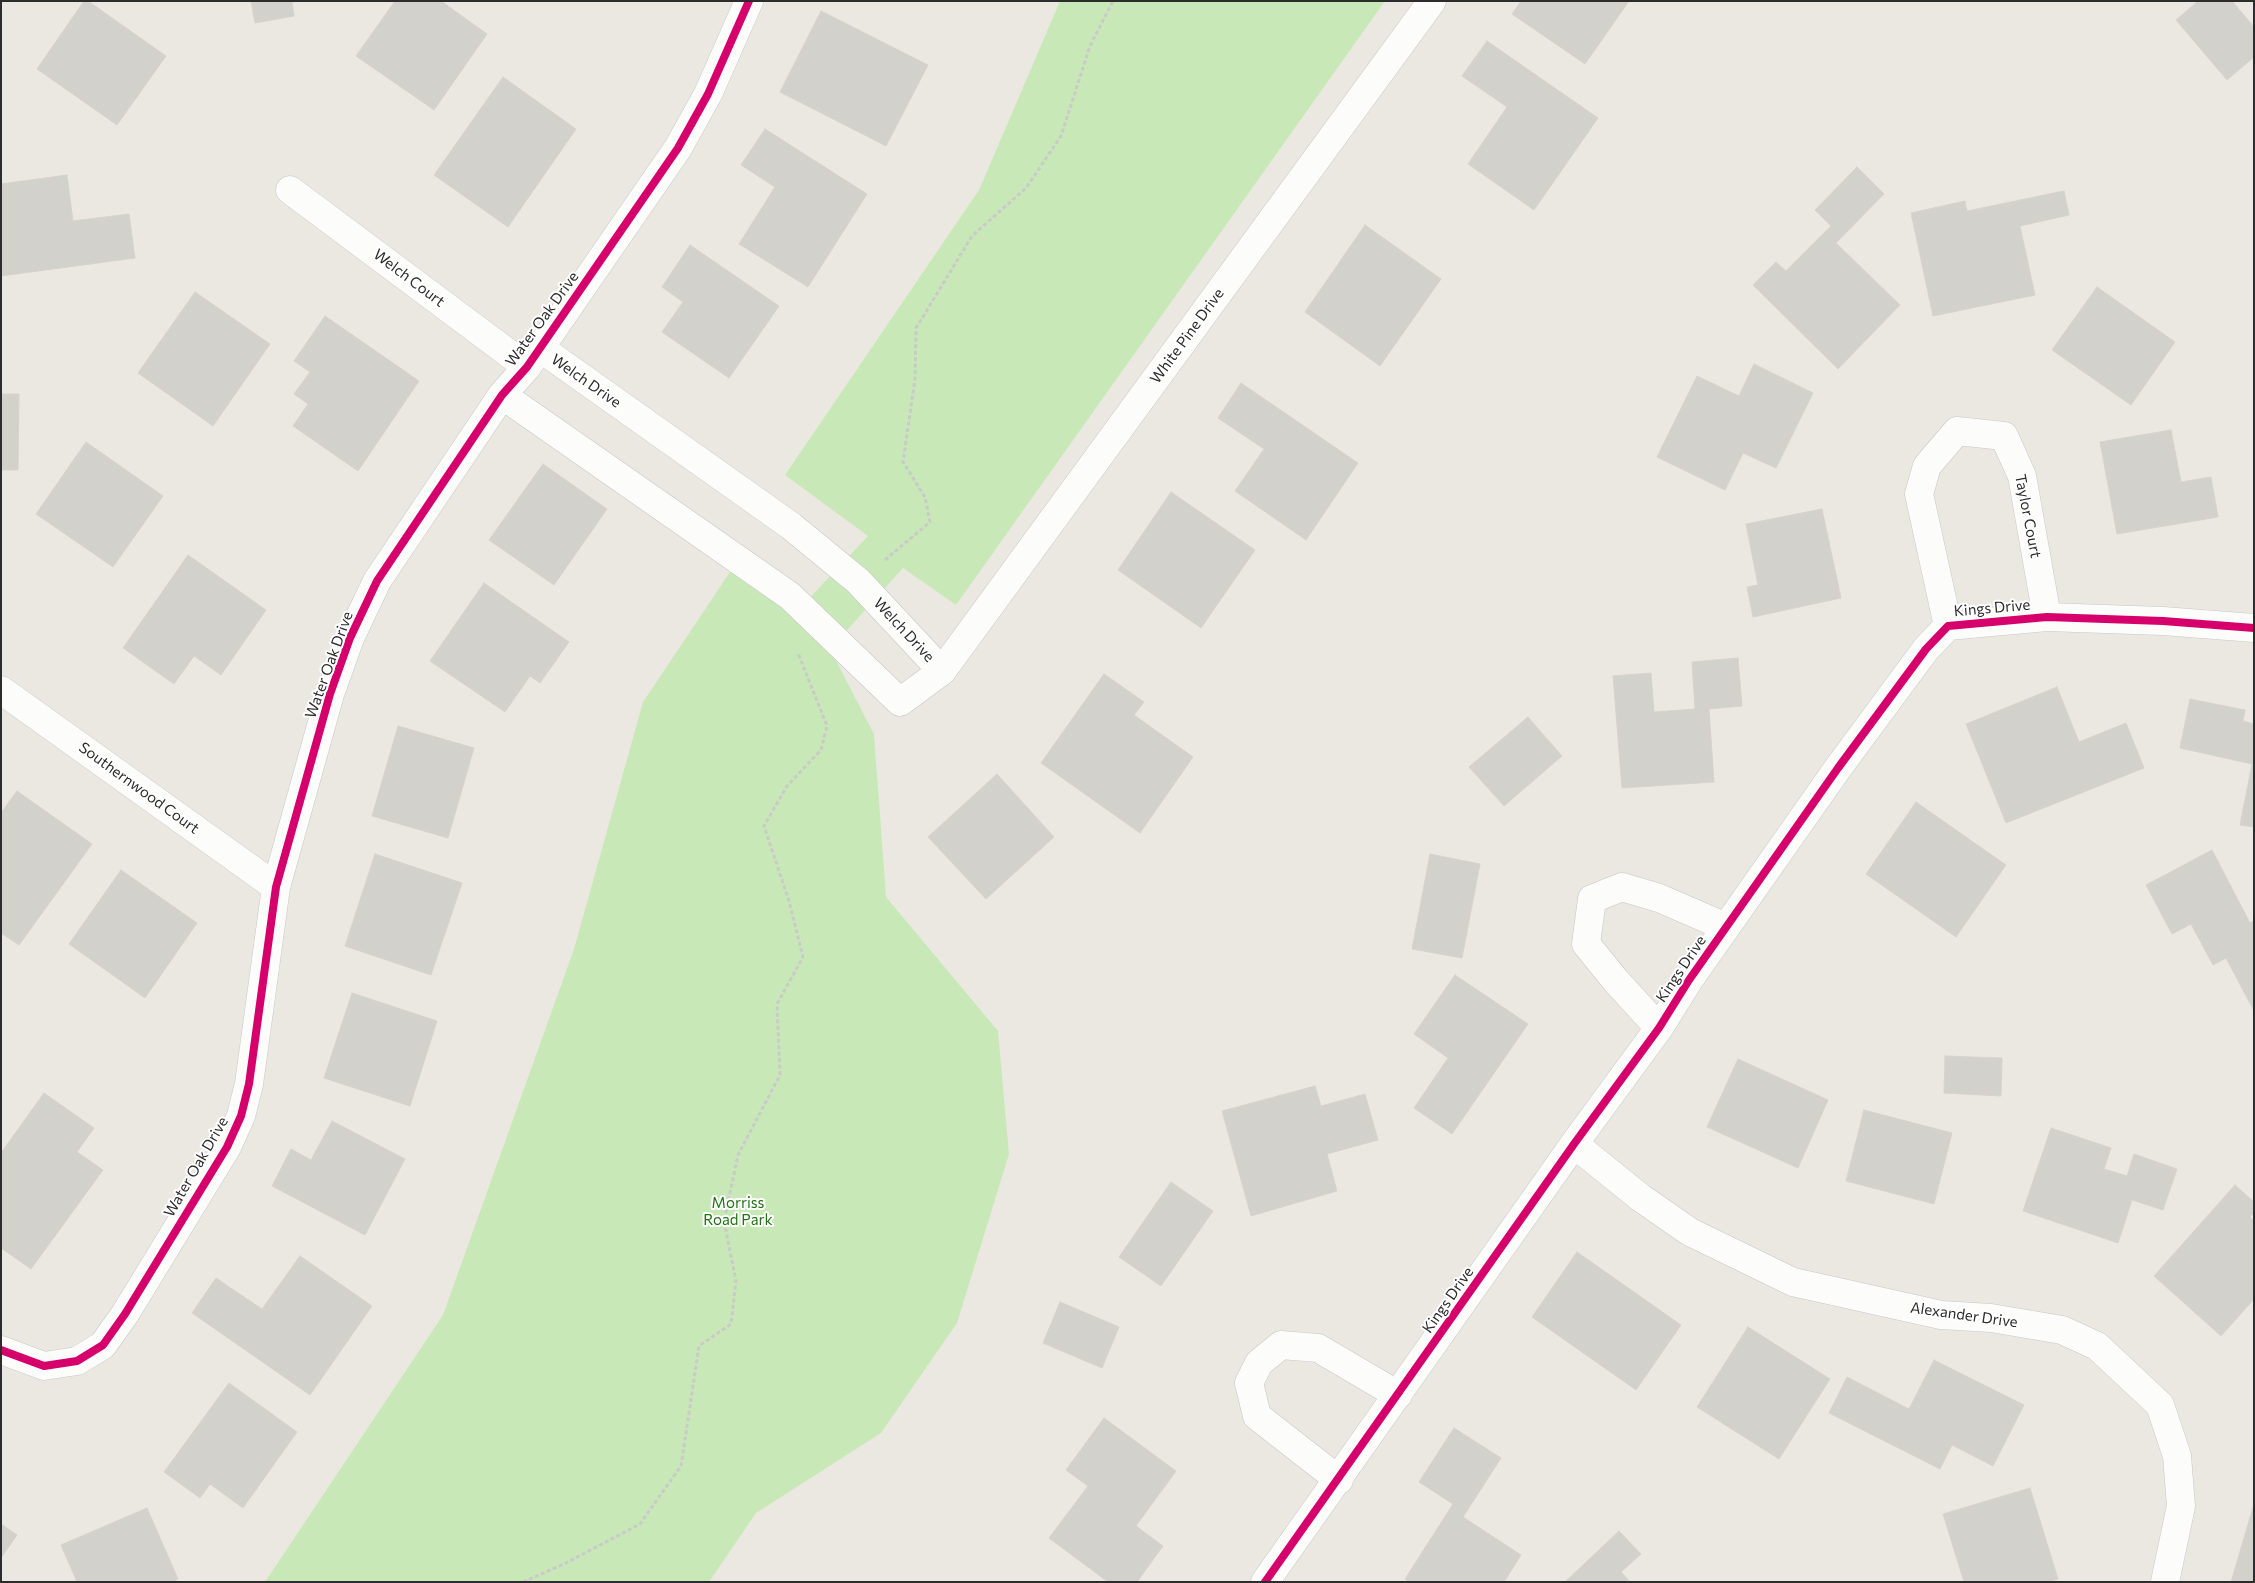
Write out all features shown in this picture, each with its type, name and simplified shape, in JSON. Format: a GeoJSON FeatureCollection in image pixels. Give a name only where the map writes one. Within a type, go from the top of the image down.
{"type":"FeatureCollection","features":[{"type":"Feature","properties":{"kind":"street","name":"Water Oak Drive"},"geometry":{"type":"LineString","coordinates":[[1,1350],[7,1354],[44,1366],[77,1361],[103,1344],[125,1314],[227,1147],[241,1116],[249,1084],[276,887],[330,694],[350,638],[377,581],[502,395],[534,357],[678,148],[708,94],[749,1]]}},
{"type":"Feature","properties":{"kind":"street","name":"White Pine Drive"},"geometry":{"type":"LineString","coordinates":[[942,671],[1432,1]]}},
{"type":"Feature","properties":{"kind":"street","name":"Welch Court"},"geometry":{"type":"LineString","coordinates":[[290,190],[534,357]]}},
{"type":"Feature","properties":{"kind":"street","name":"Welch Drive"},"geometry":{"type":"LineString","coordinates":[[502,395],[790,596],[900,702],[942,671],[858,581],[792,526],[534,357]]}},
{"type":"Feature","properties":{"kind":"street","name":"Taylor Court"},"geometry":{"type":"LineString","coordinates":[[1948,626],[1919,494],[1927,466],[1957,431],[2004,436],[2022,476],[2047,617]]}},
{"type":"Feature","properties":{"kind":"street","name":"Kings Drive"},"geometry":{"type":"LineString","coordinates":[[1265,1582],[1574,1144],[1659,1028],[1726,927],[1838,768],[1926,649],[1948,626],[2047,617],[2163,621],[2254,628]]}},
{"type":"Feature","properties":{"kind":"street","name":"Southernwood Court"},"geometry":{"type":"LineString","coordinates":[[1,690],[276,887]]}},
{"type":"Feature","properties":{"kind":"street"},"geometry":{"type":"LineString","coordinates":[[1659,1028],[1586,944],[1592,899],[1622,887],[1659,898],[1726,927]]}},
{"type":"Feature","properties":{"kind":"street","name":"Alexander Drive"},"geometry":{"type":"LineString","coordinates":[[1574,1144],[1641,1198],[1690,1232],[1793,1282],[1941,1315],[1991,1318],[2062,1330],[2097,1346],[2160,1406],[2177,1456],[2181,1506],[2165,1582]]}},
{"type":"Feature","properties":{"kind":"street"},"geometry":{"type":"LineString","coordinates":[[1338,1480],[1257,1416],[1249,1383],[1259,1363],[1281,1345],[1318,1348],[1398,1395]]}},
{"type":"Feature","properties":{"kind":"path"},"geometry":{"type":"LineString","coordinates":[[858,581],[911,540],[930,522],[925,497],[903,462],[915,379],[916,328],[972,236],[1026,188],[1061,136],[1090,46],[1113,1]]}},
{"type":"Feature","properties":{"kind":"path"},"geometry":{"type":"LineString","coordinates":[[523,1582],[564,1564],[640,1524],[681,1466],[699,1346],[731,1324],[736,1281],[724,1221],[738,1155],[780,1075],[777,1004],[803,957],[789,901],[764,826],[786,786],[821,750],[827,726],[798,651],[802,633],[816,620]]}},
{"type":"Feature","properties":{"kind":"green space","name":"Morriss Road Park"},"geometry":{"type":"Polygon","coordinates":[[[1060,1],[1385,1],[956,605],[903,568],[830,649],[874,734],[886,897],[998,1031],[1009,1154],[957,1323],[881,1433],[756,1513],[709,1582],[265,1582],[443,1315],[574,949],[643,702],[738,560],[801,607],[868,536],[785,475],[979,190],[1060,1]]]}},
{"type":"Feature","properties":{"kind":"building"},"geometry":{"type":"Polygon","coordinates":[[[84,1],[88,1],[166,56],[117,125],[37,69],[84,1]]]}},
{"type":"Feature","properties":{"kind":"building"},"geometry":{"type":"Polygon","coordinates":[[[251,1],[292,1],[294,16],[255,23],[251,1]]]}},
{"type":"Feature","properties":{"kind":"building"},"geometry":{"type":"Polygon","coordinates":[[[395,1],[441,1],[487,34],[434,110],[356,56],[395,1]]]}},
{"type":"Feature","properties":{"kind":"building"},"geometry":{"type":"Polygon","coordinates":[[[1521,1],[1629,1],[1585,64],[1512,14],[1521,1]]]}},
{"type":"Feature","properties":{"kind":"building"},"geometry":{"type":"Polygon","coordinates":[[[2198,1],[2232,1],[2254,27],[2254,57],[2227,80],[2176,20],[2198,1]]]}},
{"type":"Feature","properties":{"kind":"building"},"geometry":{"type":"Polygon","coordinates":[[[821,11],[928,65],[886,146],[780,92],[821,11]]]}},
{"type":"Feature","properties":{"kind":"building"},"geometry":{"type":"Polygon","coordinates":[[[1487,41],[1598,118],[1534,210],[1468,164],[1507,107],[1462,76],[1487,41]]]}},
{"type":"Feature","properties":{"kind":"building"},"geometry":{"type":"Polygon","coordinates":[[[503,77],[576,129],[508,227],[434,175],[503,77]]]}},
{"type":"Feature","properties":{"kind":"building"},"geometry":{"type":"Polygon","coordinates":[[[765,129],[867,194],[808,287],[739,244],[775,187],[741,165],[765,129]]]}},
{"type":"Feature","properties":{"kind":"building"},"geometry":{"type":"Polygon","coordinates":[[[1857,167],[1884,194],[1836,243],[1900,305],[1838,369],[1753,285],[1776,262],[1786,271],[1831,226],[1815,210],[1857,167]]]}},
{"type":"Feature","properties":{"kind":"building"},"geometry":{"type":"Polygon","coordinates":[[[67,175],[73,221],[129,214],[135,258],[1,276],[1,184],[67,175]]]}},
{"type":"Feature","properties":{"kind":"building"},"geometry":{"type":"Polygon","coordinates":[[[2064,191],[2069,215],[2020,226],[2035,295],[1933,316],[1911,213],[1965,201],[1967,211],[2064,191]]]}},
{"type":"Feature","properties":{"kind":"building"},"geometry":{"type":"Polygon","coordinates":[[[1365,225],[1441,279],[1380,366],[1305,312],[1365,225]]]}},
{"type":"Feature","properties":{"kind":"building"},"geometry":{"type":"Polygon","coordinates":[[[690,245],[779,306],[729,378],[662,332],[683,302],[662,287],[690,245]]]}},
{"type":"Feature","properties":{"kind":"building"},"geometry":{"type":"Polygon","coordinates":[[[2097,287],[2175,342],[2131,405],[2052,350],[2097,287]]]}},
{"type":"Feature","properties":{"kind":"building"},"geometry":{"type":"Polygon","coordinates":[[[195,292],[270,344],[213,426],[138,373],[195,292]]]}},
{"type":"Feature","properties":{"kind":"building"},"geometry":{"type":"Polygon","coordinates":[[[325,316],[419,381],[358,471],[293,426],[308,404],[294,394],[310,372],[294,361],[325,316]]]}},
{"type":"Feature","properties":{"kind":"building"},"geometry":{"type":"Polygon","coordinates":[[[1754,364],[1813,393],[1776,468],[1743,453],[1725,490],[1657,457],[1697,376],[1739,396],[1754,364]]]}},
{"type":"Feature","properties":{"kind":"building"},"geometry":{"type":"Polygon","coordinates":[[[1241,383],[1358,463],[1306,540],[1235,491],[1264,449],[1218,418],[1241,383]]]}},
{"type":"Feature","properties":{"kind":"building"},"geometry":{"type":"Polygon","coordinates":[[[1,394],[19,394],[18,470],[1,470],[1,394]]]}},
{"type":"Feature","properties":{"kind":"building"},"geometry":{"type":"Polygon","coordinates":[[[2171,430],[2181,482],[2211,477],[2218,517],[2117,534],[2100,442],[2171,430]]]}},
{"type":"Feature","properties":{"kind":"building"},"geometry":{"type":"Polygon","coordinates":[[[86,442],[163,496],[113,567],[36,514],[86,442]]]}},
{"type":"Feature","properties":{"kind":"building"},"geometry":{"type":"Polygon","coordinates":[[[543,464],[607,509],[554,585],[489,540],[543,464]]]}},
{"type":"Feature","properties":{"kind":"building"},"geometry":{"type":"Polygon","coordinates":[[[1171,492],[1255,550],[1201,628],[1118,570],[1171,492]]]}},
{"type":"Feature","properties":{"kind":"building"},"geometry":{"type":"Polygon","coordinates":[[[1822,509],[1841,598],[1753,617],[1747,587],[1758,585],[1746,524],[1822,509]]]}},
{"type":"Feature","properties":{"kind":"building"},"geometry":{"type":"Polygon","coordinates":[[[188,555],[266,610],[221,675],[194,656],[174,684],[123,648],[188,555]]]}},
{"type":"Feature","properties":{"kind":"building"},"geometry":{"type":"Polygon","coordinates":[[[484,583],[569,642],[540,683],[530,676],[505,712],[430,661],[484,583]]]}},
{"type":"Feature","properties":{"kind":"building"},"geometry":{"type":"Polygon","coordinates":[[[1738,658],[1742,706],[1709,709],[1714,782],[1622,788],[1613,676],[1651,673],[1654,712],[1695,709],[1692,662],[1738,658]]]}},
{"type":"Feature","properties":{"kind":"building"},"geometry":{"type":"Polygon","coordinates":[[[1104,674],[1144,702],[1134,715],[1193,757],[1140,833],[1041,763],[1104,674]]]}},
{"type":"Feature","properties":{"kind":"building"},"geometry":{"type":"Polygon","coordinates":[[[2057,687],[2079,742],[2126,723],[2144,768],[2006,823],[1966,724],[2057,687]]]}},
{"type":"Feature","properties":{"kind":"building"},"geometry":{"type":"Polygon","coordinates":[[[2190,699],[2245,710],[2243,721],[2254,724],[2254,827],[2240,825],[2252,764],[2180,748],[2190,699]]]}},
{"type":"Feature","properties":{"kind":"building"},"geometry":{"type":"Polygon","coordinates":[[[1528,717],[1562,756],[1504,806],[1469,767],[1528,717]]]}},
{"type":"Feature","properties":{"kind":"building"},"geometry":{"type":"Polygon","coordinates":[[[398,726],[474,748],[448,838],[372,816],[398,726]]]}},
{"type":"Feature","properties":{"kind":"building"},"geometry":{"type":"Polygon","coordinates":[[[997,774],[1054,837],[986,899],[928,837],[997,774]]]}},
{"type":"Feature","properties":{"kind":"building"},"geometry":{"type":"Polygon","coordinates":[[[17,791],[92,844],[19,945],[1,933],[1,813],[17,791]]]}},
{"type":"Feature","properties":{"kind":"building"},"geometry":{"type":"Polygon","coordinates":[[[1916,802],[2006,865],[1956,937],[1866,874],[1916,802]]]}},
{"type":"Feature","properties":{"kind":"building"},"geometry":{"type":"Polygon","coordinates":[[[2212,850],[2250,923],[2254,921],[2254,1011],[2226,958],[2213,965],[2191,924],[2172,934],[2146,885],[2212,850]]]}},
{"type":"Feature","properties":{"kind":"building"},"geometry":{"type":"Polygon","coordinates":[[[375,854],[462,883],[431,975],[345,946],[375,854]]]}},
{"type":"Feature","properties":{"kind":"building"},"geometry":{"type":"Polygon","coordinates":[[[1430,854],[1480,864],[1462,958],[1412,949],[1430,854]]]}},
{"type":"Feature","properties":{"kind":"building"},"geometry":{"type":"Polygon","coordinates":[[[121,870],[197,923],[145,998],[69,944],[121,870]]]}},
{"type":"Feature","properties":{"kind":"building"},"geometry":{"type":"Polygon","coordinates":[[[1455,975],[1528,1024],[1452,1134],[1414,1108],[1448,1058],[1414,1034],[1455,975]]]}},
{"type":"Feature","properties":{"kind":"building"},"geometry":{"type":"Polygon","coordinates":[[[352,993],[437,1021],[410,1106],[324,1078],[352,993]]]}},
{"type":"Feature","properties":{"kind":"building"},"geometry":{"type":"Polygon","coordinates":[[[1945,1056],[2002,1058],[2001,1096],[1944,1093],[1945,1056]]]}},
{"type":"Feature","properties":{"kind":"building"},"geometry":{"type":"Polygon","coordinates":[[[1738,1059],[1828,1100],[1798,1168],[1707,1127],[1738,1059]]]}},
{"type":"Feature","properties":{"kind":"building"},"geometry":{"type":"Polygon","coordinates":[[[1315,1086],[1321,1106],[1365,1094],[1378,1140],[1327,1154],[1337,1191],[1251,1216],[1222,1111],[1315,1086]]]}},
{"type":"Feature","properties":{"kind":"building"},"geometry":{"type":"Polygon","coordinates":[[[44,1093],[94,1128],[77,1152],[103,1170],[31,1269],[1,1248],[1,1153],[44,1093]]]}},
{"type":"Feature","properties":{"kind":"building"},"geometry":{"type":"Polygon","coordinates":[[[1864,1110],[1952,1133],[1934,1204],[1846,1181],[1864,1110]]]}},
{"type":"Feature","properties":{"kind":"building"},"geometry":{"type":"Polygon","coordinates":[[[332,1121],[405,1159],[365,1235],[272,1186],[291,1149],[311,1160],[332,1121]]]}},
{"type":"Feature","properties":{"kind":"building"},"geometry":{"type":"Polygon","coordinates":[[[2051,1128],[2111,1148],[2104,1169],[2127,1176],[2134,1154],[2177,1169],[2163,1210],[2132,1200],[2118,1243],[2023,1211],[2051,1128]]]}},
{"type":"Feature","properties":{"kind":"building"},"geometry":{"type":"Polygon","coordinates":[[[1171,1182],[1213,1211],[1161,1286],[1119,1257],[1171,1182]]]}},
{"type":"Feature","properties":{"kind":"building"},"geometry":{"type":"Polygon","coordinates":[[[2235,1185],[2254,1202],[2254,1213],[2250,1217],[2254,1221],[2254,1299],[2221,1336],[2154,1276],[2235,1185]]]}},
{"type":"Feature","properties":{"kind":"building"},"geometry":{"type":"Polygon","coordinates":[[[1577,1252],[1681,1325],[1636,1390],[1532,1317],[1577,1252]]]}},
{"type":"Feature","properties":{"kind":"building"},"geometry":{"type":"Polygon","coordinates":[[[300,1256],[372,1306],[310,1395],[192,1313],[216,1278],[262,1309],[300,1256]]]}},
{"type":"Feature","properties":{"kind":"building"},"geometry":{"type":"Polygon","coordinates":[[[1060,1302],[1119,1327],[1102,1368],[1043,1343],[1060,1302]]]}},
{"type":"Feature","properties":{"kind":"building"},"geometry":{"type":"Polygon","coordinates":[[[1748,1327],[1830,1379],[1779,1459],[1697,1407],[1748,1327]]]}},
{"type":"Feature","properties":{"kind":"building"},"geometry":{"type":"Polygon","coordinates":[[[1934,1360],[2024,1405],[1993,1466],[1952,1445],[1940,1469],[1829,1413],[1847,1377],[1909,1409],[1934,1360]]]}},
{"type":"Feature","properties":{"kind":"building"},"geometry":{"type":"Polygon","coordinates":[[[229,1383],[297,1432],[243,1508],[210,1484],[200,1498],[164,1472],[229,1383]]]}},
{"type":"Feature","properties":{"kind":"building"},"geometry":{"type":"Polygon","coordinates":[[[1104,1418],[1176,1471],[1136,1526],[1163,1546],[1137,1582],[1108,1582],[1049,1538],[1088,1486],[1066,1470],[1104,1418]]]}},
{"type":"Feature","properties":{"kind":"building"},"geometry":{"type":"Polygon","coordinates":[[[1454,1428],[1501,1458],[1463,1517],[1521,1555],[1504,1582],[1409,1582],[1405,1579],[1453,1504],[1419,1482],[1454,1428]]]}},
{"type":"Feature","properties":{"kind":"building"},"geometry":{"type":"Polygon","coordinates":[[[2030,1488],[2058,1579],[2048,1582],[1964,1582],[1943,1514],[2030,1488]]]}},
{"type":"Feature","properties":{"kind":"building"},"geometry":{"type":"Polygon","coordinates":[[[2254,1504],[2254,1582],[2231,1582],[2254,1504]]]}},
{"type":"Feature","properties":{"kind":"building"},"geometry":{"type":"Polygon","coordinates":[[[147,1508],[178,1579],[172,1582],[77,1582],[61,1545],[147,1508]]]}},
{"type":"Feature","properties":{"kind":"building"},"geometry":{"type":"Polygon","coordinates":[[[1,1524],[17,1535],[1,1558],[1,1524]]]}},
{"type":"Feature","properties":{"kind":"building"},"geometry":{"type":"Polygon","coordinates":[[[1619,1531],[1641,1554],[1621,1572],[1630,1582],[1565,1582],[1619,1531]]]}},
{"type":"Feature","properties":{"kind":"cycle path"},"geometry":{"type":"LineString","coordinates":[[1,1350],[44,1366],[77,1361],[103,1345],[125,1314],[227,1147],[241,1116],[249,1084],[276,887],[330,694],[350,638],[377,581],[502,395],[527,367],[678,148],[708,94],[749,1]]}},
{"type":"Feature","properties":{"kind":"cycle path"},"geometry":{"type":"LineString","coordinates":[[1265,1582],[1574,1144],[1659,1028],[1689,980],[1838,768],[1926,649],[1948,626],[2047,617],[2163,621],[2254,628]]}}]}
